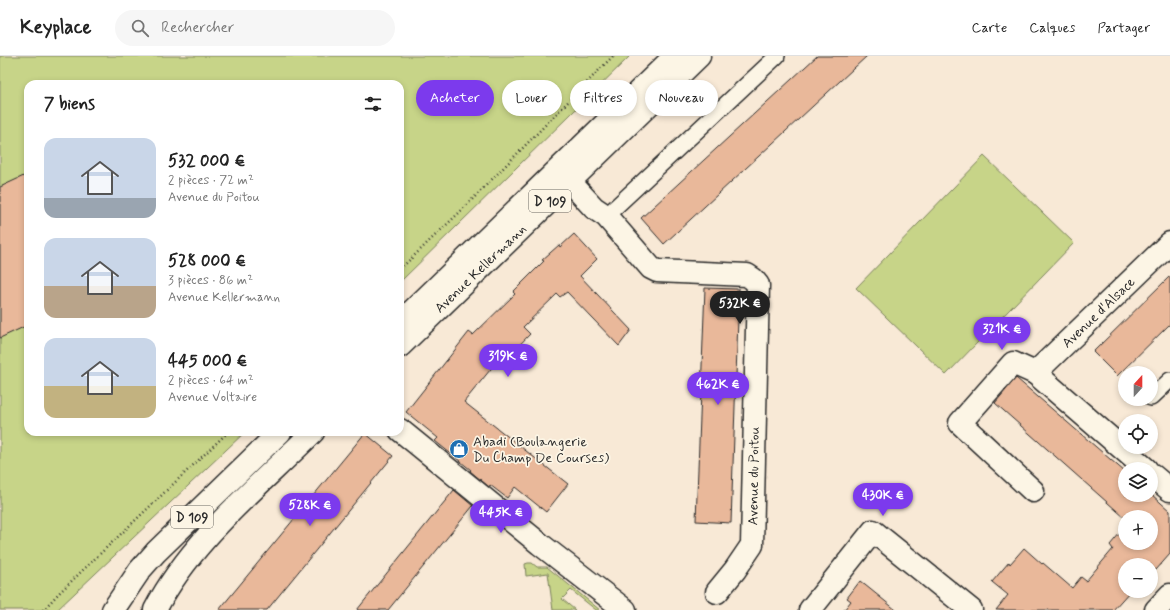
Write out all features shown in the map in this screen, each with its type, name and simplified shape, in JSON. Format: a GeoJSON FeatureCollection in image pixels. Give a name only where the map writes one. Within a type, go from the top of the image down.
{"type":"FeatureCollection","features":[{"type":"Feature","properties":{"kind":"street","name":"Avenue Kellermann"},"geometry":{"type":"LineString","coordinates":[[404,342],[531,219],[562,178],[675,56]]}},
{"type":"Feature","properties":{"kind":"street","name":"Avenue Kellermann"},"geometry":{"type":"LineString","coordinates":[[404,319],[699,56]]}},
{"type":"Feature","properties":{"kind":"street","name":"Avenue du Poitou"},"geometry":{"type":"LineString","coordinates":[[562,178],[594,208],[606,216],[651,268],[657,271],[747,276],[753,279],[758,285],[752,545],[735,570],[717,592]]}},
{"type":"Feature","properties":{"kind":"street","name":"Avenue d'Alsace"},"geometry":{"type":"LineString","coordinates":[[1035,373],[1170,243]]}},
{"type":"Feature","properties":{"kind":"street"},"geometry":{"type":"LineString","coordinates":[[1033,491],[960,423],[1013,363],[1035,373],[1138,462]]}},
{"type":"Feature","properties":{"kind":"street"},"geometry":{"type":"LineString","coordinates":[[404,433],[540,544],[625,610]]}},
{"type":"Feature","properties":{"kind":"street","name":"D 109"},"geometry":{"type":"LineString","coordinates":[[113,610],[140,570],[156,552],[276,436]]}},
{"type":"Feature","properties":{"kind":"street","name":"D 109"},"geometry":{"type":"LineString","coordinates":[[155,610],[180,568],[202,542],[309,436]]}},
{"type":"Feature","properties":{"kind":"street"},"geometry":{"type":"LineString","coordinates":[[1158,480],[1170,490]]}},
{"type":"Feature","properties":{"kind":"street"},"geometry":{"type":"LineString","coordinates":[[810,610],[873,530],[971,610]]}},
{"type":"Feature","properties":{"kind":"street"},"geometry":{"type":"LineString","coordinates":[[1156,610],[1170,595]]}},
{"type":"Feature","properties":{"kind":"lane"},"geometry":{"type":"LineString","coordinates":[[606,216],[777,56]]}},
{"type":"Feature","properties":{"kind":"lane"},"geometry":{"type":"LineString","coordinates":[[1158,392],[1170,380]]}},
{"type":"Feature","properties":{"kind":"path"},"geometry":{"type":"LineString","coordinates":[[404,265],[459,213],[613,56]]}},
{"type":"Feature","properties":{"kind":"path"},"geometry":{"type":"LineString","coordinates":[[43,610],[224,436]]}},
{"type":"Feature","properties":{"kind":"green space"},"geometry":{"type":"Polygon","coordinates":[[[0,56],[630,56],[606,80],[570,80],[570,115],[404,278],[404,80],[24,80],[24,436],[241,436],[57,610],[0,610],[0,56]]]}},
{"type":"Feature","properties":{"kind":"green space"},"geometry":{"type":"Polygon","coordinates":[[[984,156],[1074,243],[946,375],[856,288],[984,156]]]}},
{"type":"Feature","properties":{"kind":"green space"},"geometry":{"type":"Polygon","coordinates":[[[532,563],[537,567],[547,567],[600,610],[596,610],[571,590],[562,599],[575,610],[553,610],[548,573],[526,576],[525,564],[532,563]]]}},
{"type":"Feature","properties":{"kind":"building"},"geometry":{"type":"Polygon","coordinates":[[[817,56],[867,56],[664,244],[641,218],[817,56]]]}},
{"type":"Feature","properties":{"kind":"building"},"geometry":{"type":"Polygon","coordinates":[[[24,176],[24,327],[0,338],[0,187],[24,176]]]}},
{"type":"Feature","properties":{"kind":"building"},"geometry":{"type":"Polygon","coordinates":[[[574,234],[597,259],[580,276],[631,330],[619,346],[567,292],[560,297],[557,294],[523,327],[530,334],[503,362],[499,359],[464,402],[568,484],[546,512],[515,487],[507,498],[490,485],[489,487],[470,471],[471,470],[435,441],[438,438],[406,412],[469,332],[473,335],[515,294],[513,292],[544,261],[542,260],[559,245],[560,247],[574,234]]]}},
{"type":"Feature","properties":{"kind":"building"},"geometry":{"type":"Polygon","coordinates":[[[1170,276],[1170,324],[1127,366],[1118,366],[1117,376],[1093,352],[1170,276]]]}},
{"type":"Feature","properties":{"kind":"building"},"geometry":{"type":"Polygon","coordinates":[[[705,288],[739,289],[731,523],[696,521],[705,288]]]}},
{"type":"Feature","properties":{"kind":"building"},"geometry":{"type":"Polygon","coordinates":[[[1016,378],[1118,466],[1118,502],[1158,502],[1158,500],[1170,511],[1170,554],[1158,568],[1158,558],[1118,558],[1118,598],[1124,598],[1113,610],[996,610],[1008,595],[992,582],[1009,562],[1010,564],[1024,548],[1072,588],[1081,577],[1086,581],[1113,549],[1110,545],[1118,535],[1118,550],[1158,550],[1158,510],[1118,510],[1118,512],[995,403],[1016,378]]]}},
{"type":"Feature","properties":{"kind":"building"},"geometry":{"type":"Polygon","coordinates":[[[363,436],[369,436],[393,456],[267,610],[219,610],[363,436]]]}},
{"type":"Feature","properties":{"kind":"building"},"geometry":{"type":"Polygon","coordinates":[[[454,490],[473,506],[388,610],[357,610],[454,490]]]}},
{"type":"Feature","properties":{"kind":"building"},"geometry":{"type":"Polygon","coordinates":[[[860,581],[896,610],[844,610],[851,601],[847,598],[860,581]]]}},
{"type":"Feature","properties":{"kind":"place","name":"Abadi (Boulangerie Du Champ De Courses)"},"geometry":{"type":"Point","coordinates":[459,449]}}]}
